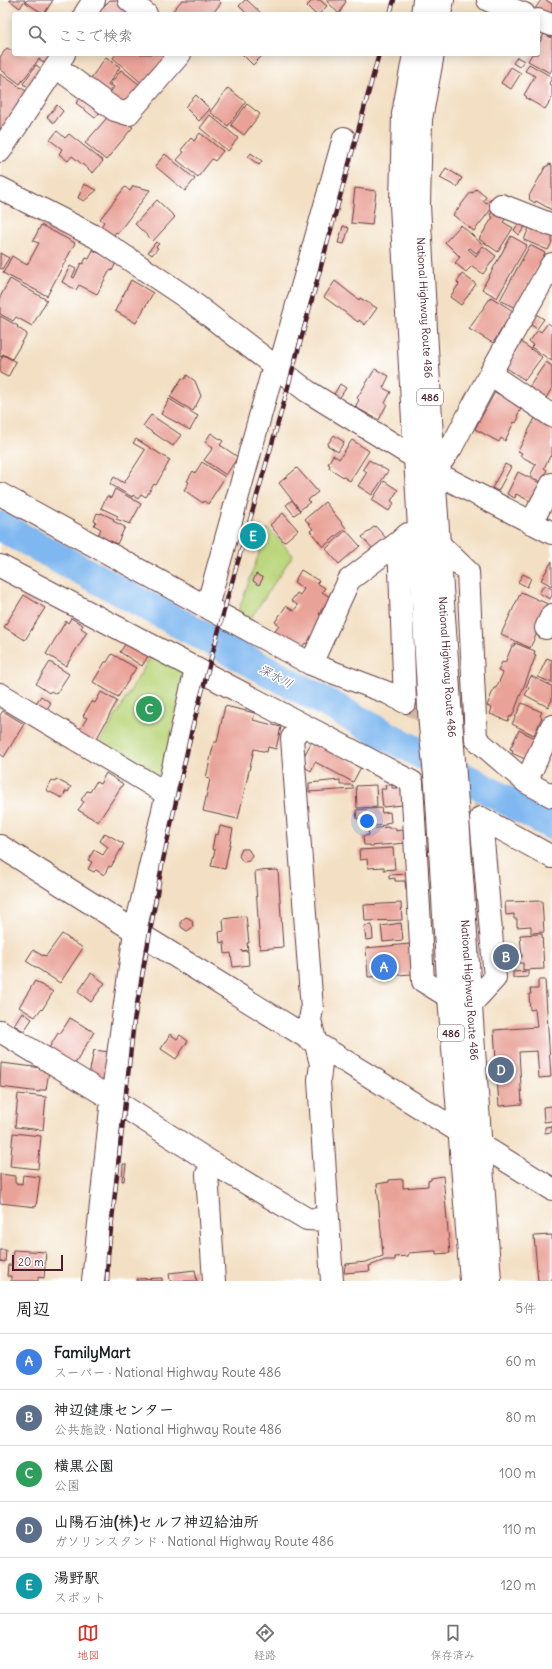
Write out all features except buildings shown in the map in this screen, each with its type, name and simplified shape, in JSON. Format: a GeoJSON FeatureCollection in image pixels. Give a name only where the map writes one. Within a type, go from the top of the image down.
{"type":"FeatureCollection","features":[{"type":"Feature","properties":{"kind":"main road"},"geometry":{"type":"LineString","coordinates":[[86,12],[94,0]]}},
{"type":"Feature","properties":{"kind":"main road"},"geometry":{"type":"LineString","coordinates":[[129,0],[144,12]]}},
{"type":"Feature","properties":{"kind":"main road"},"geometry":{"type":"LineString","coordinates":[[422,12],[424,0]]}},
{"type":"Feature","properties":{"kind":"main road"},"geometry":{"type":"LineString","coordinates":[[440,12],[443,0]]}},
{"type":"Feature","properties":{"kind":"main road"},"geometry":{"type":"LineString","coordinates":[[488,0],[519,12]]}},
{"type":"Feature","properties":{"kind":"main road"},"geometry":{"type":"LineString","coordinates":[[540,21],[552,26]]}},
{"type":"Feature","properties":{"kind":"main road"},"geometry":{"type":"LineString","coordinates":[[0,151],[60,60],[115,110],[128,114],[178,56]]}},
{"type":"Feature","properties":{"kind":"main road","name":"National Highway Route 486"},"geometry":{"type":"LineString","coordinates":[[414,56],[403,114],[400,205],[430,726],[436,786],[449,997],[471,1281]]}},
{"type":"Feature","properties":{"kind":"main road","name":"National Highway Route 486"},"geometry":{"type":"LineString","coordinates":[[433,56],[421,119],[419,205],[434,472],[490,1281]]}},
{"type":"Feature","properties":{"kind":"main road"},"geometry":{"type":"LineString","coordinates":[[207,607],[344,138]]}},
{"type":"Feature","properties":{"kind":"main road"},"geometry":{"type":"LineString","coordinates":[[0,188],[96,237],[184,296],[307,391],[414,457],[434,472],[552,533]]}},
{"type":"Feature","properties":{"kind":"main road"},"geometry":{"type":"LineString","coordinates":[[501,205],[552,226]]}},
{"type":"Feature","properties":{"kind":"main road"},"geometry":{"type":"LineString","coordinates":[[434,472],[451,448],[490,374],[552,264]]}},
{"type":"Feature","properties":{"kind":"main road"},"geometry":{"type":"LineString","coordinates":[[490,374],[552,416]]}},
{"type":"Feature","properties":{"kind":"main road"},"geometry":{"type":"LineString","coordinates":[[531,523],[552,484]]}},
{"type":"Feature","properties":{"kind":"main road"},"geometry":{"type":"LineString","coordinates":[[0,494],[311,664],[388,693],[405,702],[399,542]]}},
{"type":"Feature","properties":{"kind":"main road"},"geometry":{"type":"LineString","coordinates":[[311,664],[349,580],[399,542],[418,524]]}},
{"type":"Feature","properties":{"kind":"main road"},"geometry":{"type":"LineString","coordinates":[[439,544],[468,572],[476,739],[526,782],[552,796]]}},
{"type":"Feature","properties":{"kind":"main road"},"geometry":{"type":"LineString","coordinates":[[0,566],[302,726],[412,782],[423,981],[449,997]]}},
{"type":"Feature","properties":{"kind":"main road"},"geometry":{"type":"LineString","coordinates":[[93,1281],[112,1099],[135,932],[196,669]]}},
{"type":"Feature","properties":{"kind":"main road"},"geometry":{"type":"LineString","coordinates":[[0,694],[166,794]]}},
{"type":"Feature","properties":{"kind":"main road"},"geometry":{"type":"LineString","coordinates":[[302,726],[292,738],[312,1009],[310,1020],[320,1064],[319,1080],[332,1281]]}},
{"type":"Feature","properties":{"kind":"main road"},"geometry":{"type":"LineString","coordinates":[[526,782],[552,726]]}},
{"type":"Feature","properties":{"kind":"main road"},"geometry":{"type":"LineString","coordinates":[[470,1005],[495,978],[481,818],[552,857]]}},
{"type":"Feature","properties":{"kind":"main road"},"geometry":{"type":"LineString","coordinates":[[0,846],[135,932],[552,1189]]}},
{"type":"Feature","properties":{"kind":"main road"},"geometry":{"type":"LineString","coordinates":[[0,1031],[112,1099],[214,1164],[307,1219],[327,1220]]}},
{"type":"Feature","properties":{"kind":"main road"},"geometry":{"type":"LineString","coordinates":[[214,1164],[207,1174],[214,1281]]}},
{"type":"Feature","properties":{"kind":"green space"},"geometry":{"type":"Polygon","coordinates":[[[268,528],[293,555],[249,621],[237,615],[268,528]]]}},
{"type":"Feature","properties":{"kind":"green space"},"geometry":{"type":"Polygon","coordinates":[[[152,654],[186,671],[161,780],[98,746],[152,654]]]}},
{"type":"Feature","properties":{"kind":"waterway","name":"深水川"},"geometry":{"type":"LineString","coordinates":[[0,526],[552,825]]}},
{"type":"Feature","properties":{"kind":"tunnel"},"geometry":{"type":"LineString","coordinates":[[405,702],[476,739]]}},
{"type":"Feature","properties":{"kind":"tunnel"},"geometry":{"type":"LineString","coordinates":[[412,782],[481,818]]}},
{"type":"Feature","properties":{"kind":"railway"},"geometry":{"type":"LineString","coordinates":[[391,12],[394,0]]}},
{"type":"Feature","properties":{"kind":"railway"},"geometry":{"type":"LineString","coordinates":[[107,1281],[108,1256],[134,1021],[162,865],[192,729],[228,596],[282,409],[378,56]]}},
{"type":"Feature","properties":{"kind":"place","name":"湯野駅"},"geometry":{"type":"Point","coordinates":[253,536]}},
{"type":"Feature","properties":{"kind":"place","name":"横黒公園"},"geometry":{"type":"Point","coordinates":[149,709]}},
{"type":"Feature","properties":{"kind":"place","name":"神辺健康センター"},"geometry":{"type":"Point","coordinates":[506,957]}},
{"type":"Feature","properties":{"kind":"place","name":"FamilyMart"},"geometry":{"type":"Point","coordinates":[384,967]}},
{"type":"Feature","properties":{"kind":"place","name":"山陽石油(株)セルフ神辺給油所"},"geometry":{"type":"Point","coordinates":[501,1070]}}]}
